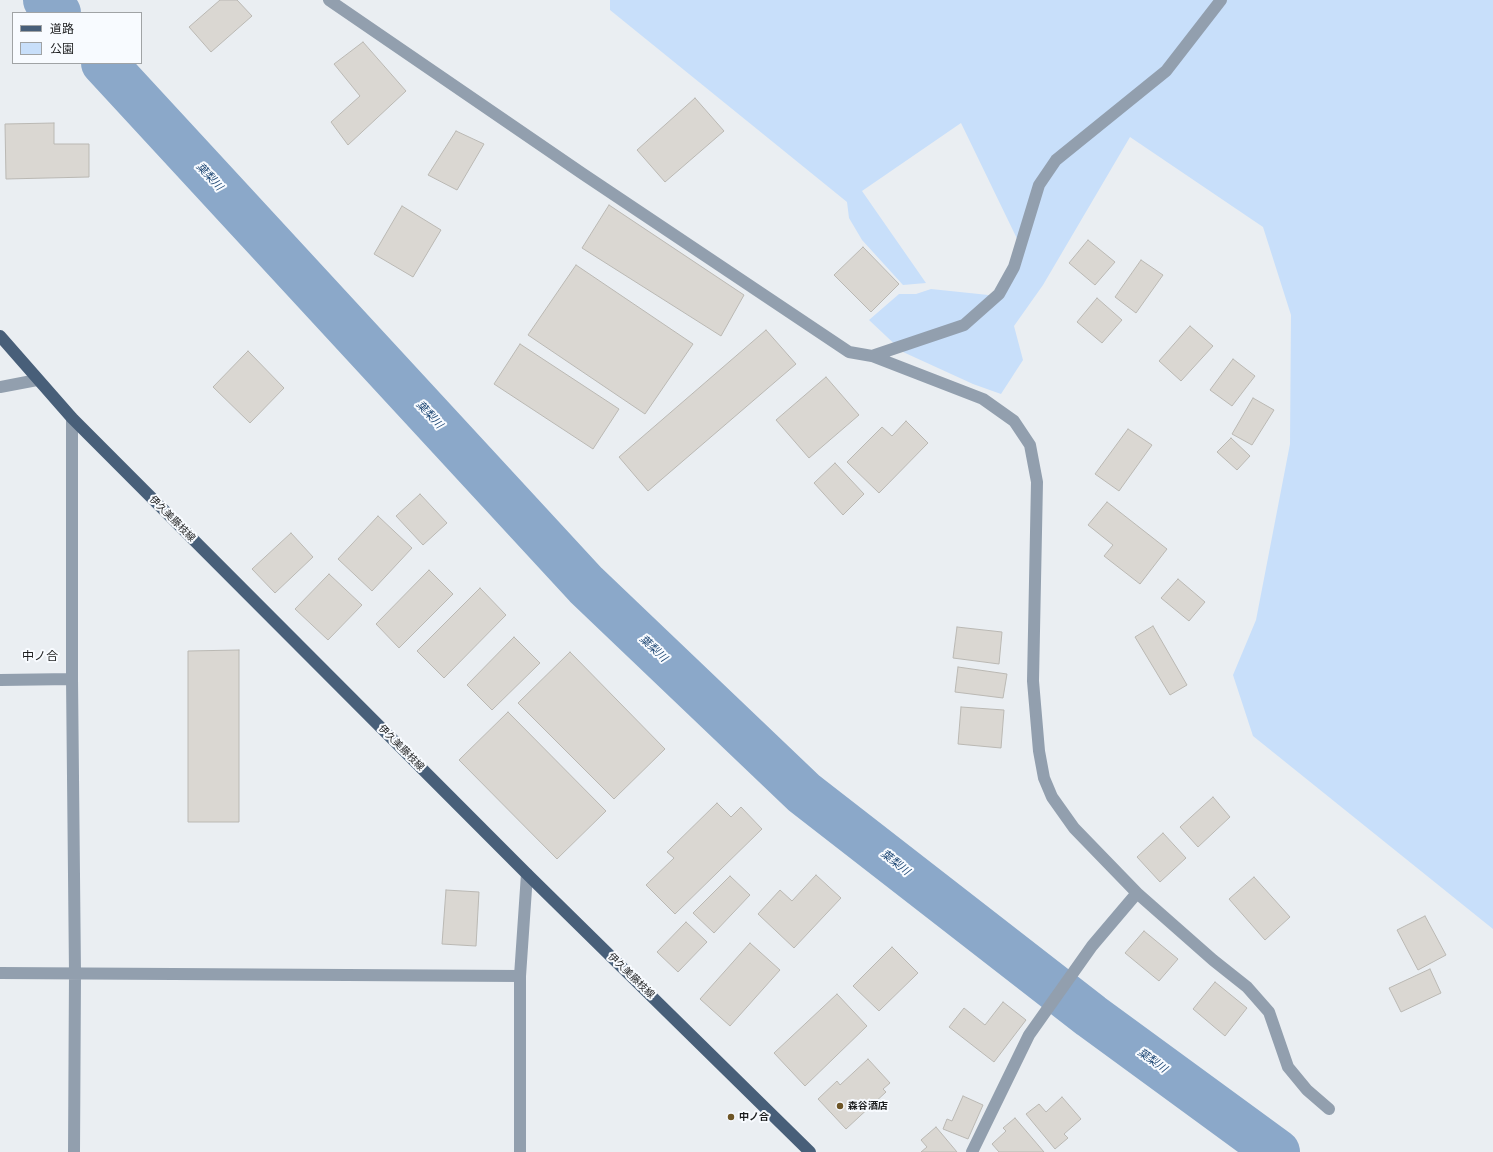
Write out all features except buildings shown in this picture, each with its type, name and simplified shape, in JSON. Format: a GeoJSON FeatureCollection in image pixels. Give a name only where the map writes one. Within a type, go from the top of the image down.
{"type":"FeatureCollection","features":[{"type":"Feature","properties":{"kind":"main road","name":"伊久美藤枝線"},"geometry":{"type":"LineString","coordinates":[[0,336],[37,380],[72,418],[527,874],[810,1152]]}},
{"type":"Feature","properties":{"kind":"street"},"geometry":{"type":"LineString","coordinates":[[329,0],[583,174],[849,352],[872,356],[983,399],[1014,421],[1030,445],[1037,482],[1033,681],[1039,751],[1044,778],[1052,797],[1074,828],[1137,893],[1214,960],[1248,987],[1269,1012],[1288,1067],[1307,1090],[1329,1108]]}},
{"type":"Feature","properties":{"kind":"street"},"geometry":{"type":"LineString","coordinates":[[872,356],[964,325],[999,294],[1014,266],[1039,184],[1056,160],[1166,71],[1221,0]]}},
{"type":"Feature","properties":{"kind":"street"},"geometry":{"type":"LineString","coordinates":[[0,387],[37,380]]}},
{"type":"Feature","properties":{"kind":"street"},"geometry":{"type":"LineString","coordinates":[[72,418],[72,680],[75,973],[74,1152]]}},
{"type":"Feature","properties":{"kind":"street"},"geometry":{"type":"LineString","coordinates":[[0,680],[72,680]]}},
{"type":"Feature","properties":{"kind":"street"},"geometry":{"type":"LineString","coordinates":[[520,1152],[520,976],[527,874]]}},
{"type":"Feature","properties":{"kind":"street"},"geometry":{"type":"LineString","coordinates":[[972,1152],[1028,1035],[1092,946],[1137,893]]}},
{"type":"Feature","properties":{"kind":"street"},"geometry":{"type":"LineString","coordinates":[[0,973],[520,976]]}},
{"type":"Feature","properties":{"kind":"green space"},"geometry":{"type":"Polygon","coordinates":[[[610,0],[1493,0],[1493,929],[1253,736],[1233,675],[1256,620],[1290,444],[1291,315],[1263,227],[1130,137],[1043,285],[1014,326],[1023,360],[1001,394],[973,384],[903,352],[869,320],[899,294],[916,294],[931,289],[998,296],[1023,251],[961,123],[862,191],[926,283],[903,285],[862,240],[849,218],[847,202],[610,10],[610,0]]]}},
{"type":"Feature","properties":{"kind":"waterway","name":"葉梨川"},"geometry":{"type":"LineString","coordinates":[[46,0],[57,12]]}},
{"type":"Feature","properties":{"kind":"waterway","name":"葉梨川"},"geometry":{"type":"LineString","coordinates":[[105,64],[586,585],[804,793],[1091,1016],[1277,1152]]}},
{"type":"Feature","properties":{"kind":"place","name":"森谷酒店"},"geometry":{"type":"Point","coordinates":[840,1106]}},
{"type":"Feature","properties":{"kind":"place","name":"中ノ合"},"geometry":{"type":"Point","coordinates":[731,1117]}},
{"type":"Feature","properties":{"kind":"district","name":"中ノ合"},"geometry":{"type":"Point","coordinates":[40,657]}}]}
